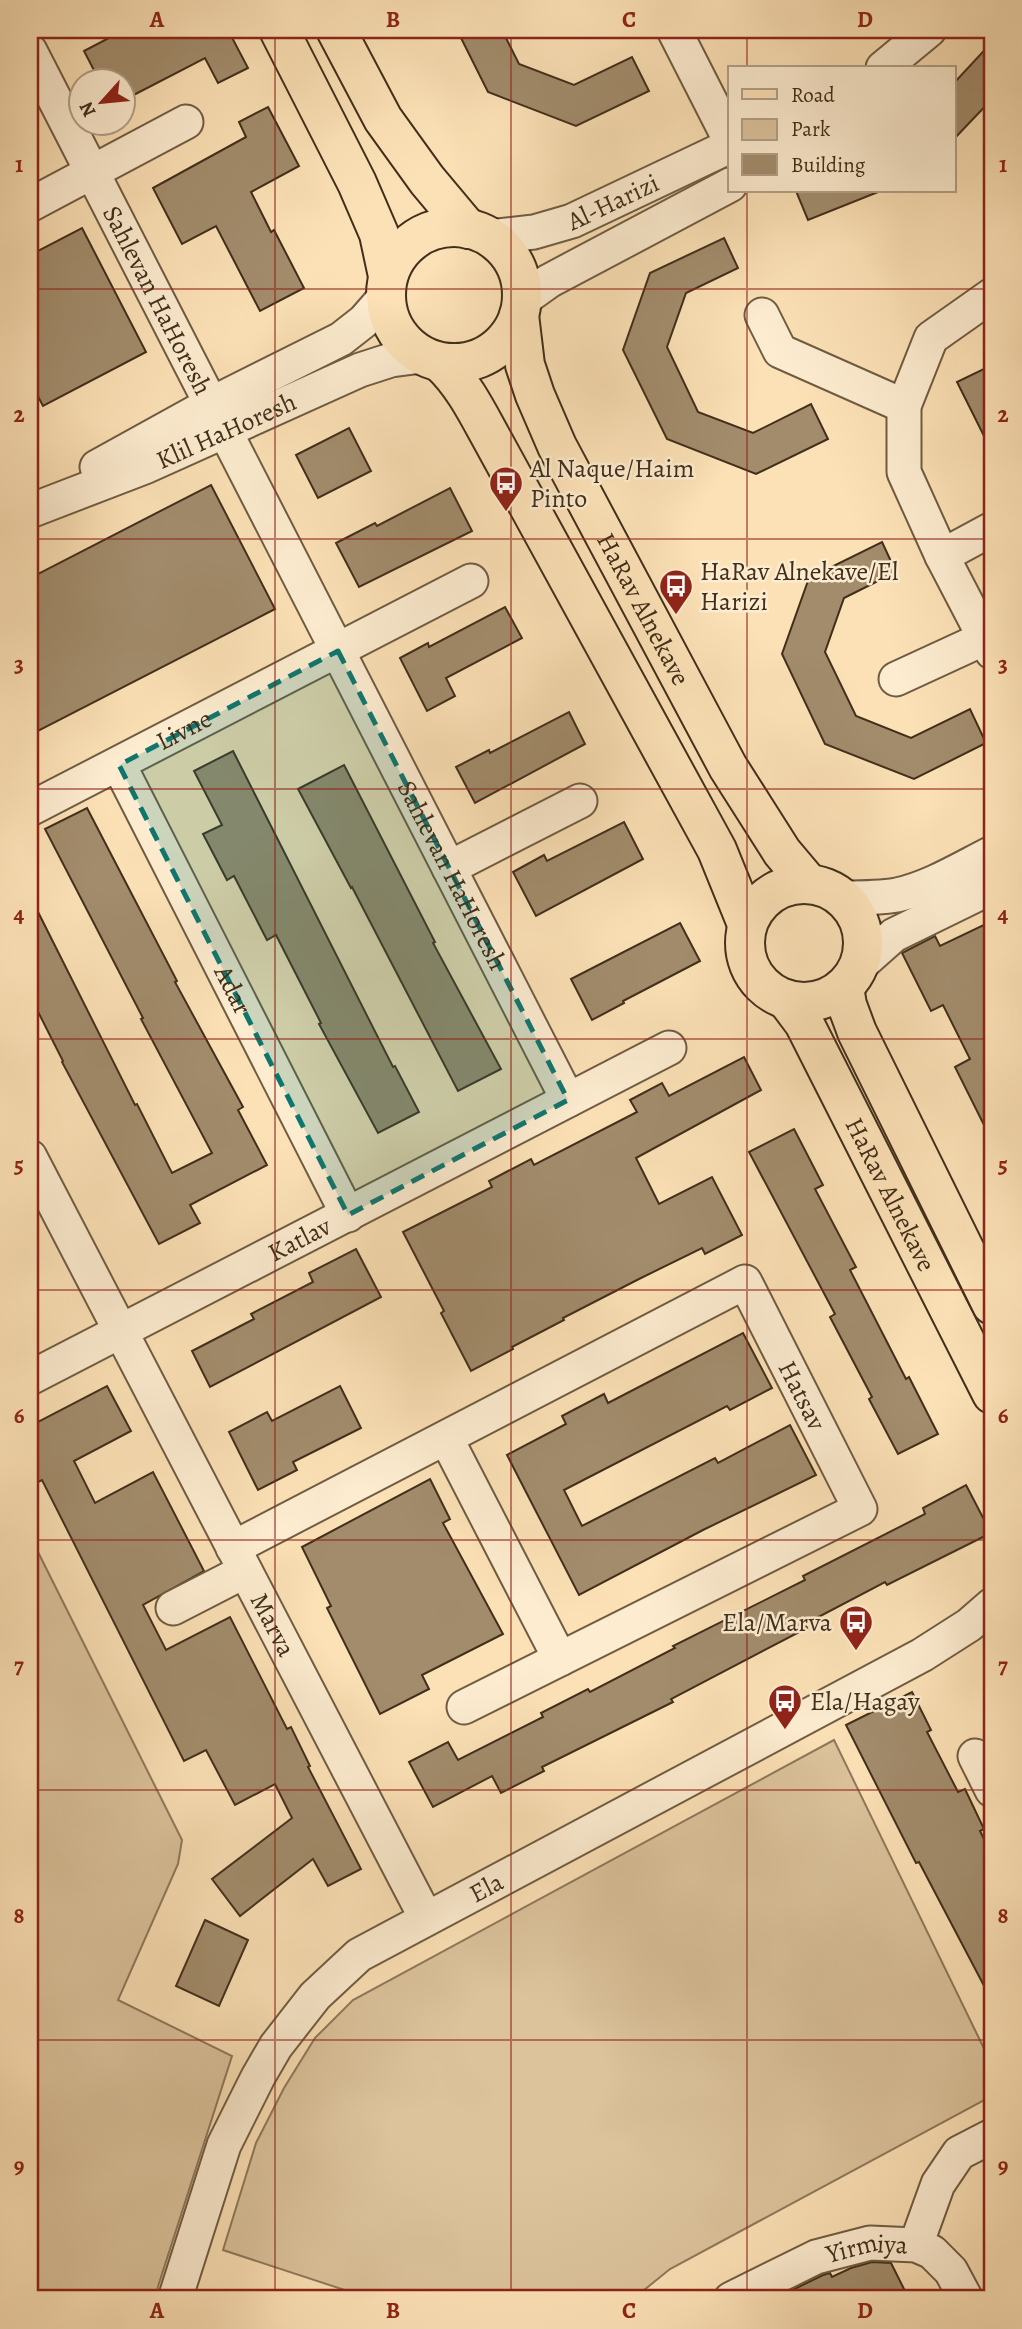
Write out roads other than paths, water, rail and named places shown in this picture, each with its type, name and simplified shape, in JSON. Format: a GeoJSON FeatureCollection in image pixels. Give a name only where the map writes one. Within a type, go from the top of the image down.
{"type":"FeatureCollection","features":[{"type":"Feature","properties":{"kind":"main road"},"geometry":{"type":"LineString","coordinates":[[279,30],[357,183],[379,234],[393,327],[405,343],[432,359],[469,362],[489,353],[511,333],[520,308],[519,275],[510,257],[479,233],[427,180],[389,129],[336,30]]}},
{"type":"Feature","properties":{"kind":"main road"},"geometry":{"type":"LineString","coordinates":[[387,286],[396,258],[416,238],[443,228],[479,233]]}},
{"type":"Feature","properties":{"kind":"main road","name":"HaRav Alnekave"},"geometry":{"type":"LineString","coordinates":[[520,308],[525,365],[557,446],[728,767],[775,842],[826,891]]}},
{"type":"Feature","properties":{"kind":"main road","name":"HaRav Alnekave"},"geometry":{"type":"LineString","coordinates":[[432,359],[453,374],[468,395],[717,850],[747,923]]}},
{"type":"Feature","properties":{"kind":"main road"},"geometry":{"type":"LineString","coordinates":[[790,885],[826,891],[853,909],[859,922],[862,951],[851,976],[831,996],[817,1001],[801,1002],[772,993],[752,972],[746,956],[744,940],[747,923],[765,898],[777,890],[790,885]]}},
{"type":"Feature","properties":{"kind":"main road","name":"HaRav Alnekave"},"geometry":{"type":"LineString","coordinates":[[851,976],[847,1005],[857,1032],[992,1306]]}},
{"type":"Feature","properties":{"kind":"main road","name":"HaRav Alnekave"},"geometry":{"type":"LineString","coordinates":[[786,999],[804,1023],[992,1394]]}},
{"type":"Feature","properties":{"kind":"street"},"geometry":{"type":"LineString","coordinates":[[674,30],[728,136]]}},
{"type":"Feature","properties":{"kind":"street"},"geometry":{"type":"LineString","coordinates":[[886,63],[929,30]]}},
{"type":"Feature","properties":{"kind":"street","name":"Sahlevan HaHoresh"},"geometry":{"type":"LineString","coordinates":[[30,51],[568,1100]]}},
{"type":"Feature","properties":{"kind":"street","name":"Sahlevan HaHoresh"},"geometry":{"type":"LineString","coordinates":[[92,172],[186,122]]}},
{"type":"Feature","properties":{"kind":"street","name":"Al-Harizi"},"geometry":{"type":"LineString","coordinates":[[479,233],[534,232],[572,221],[728,147]]}},
{"type":"Feature","properties":{"kind":"street"},"geometry":{"type":"LineString","coordinates":[[30,205],[92,172]]}},
{"type":"Feature","properties":{"kind":"street","name":"Al-Harizi"},"geometry":{"type":"LineString","coordinates":[[520,308],[549,281],[728,186]]}},
{"type":"Feature","properties":{"kind":"street","name":"Klil HaHoresh"},"geometry":{"type":"LineString","coordinates":[[218,417],[365,321],[387,286]]}},
{"type":"Feature","properties":{"kind":"street"},"geometry":{"type":"LineString","coordinates":[[896,679],[988,645],[942,556],[904,472],[904,406],[931,338],[992,295]]}},
{"type":"Feature","properties":{"kind":"street"},"geometry":{"type":"LineString","coordinates":[[762,315],[780,351],[904,406]]}},
{"type":"Feature","properties":{"kind":"street","name":"Klil HaHoresh"},"geometry":{"type":"LineString","coordinates":[[30,511],[95,469],[218,417],[368,367],[402,358],[432,359]]}},
{"type":"Feature","properties":{"kind":"street"},"geometry":{"type":"LineString","coordinates":[[942,556],[992,529]]}},
{"type":"Feature","properties":{"kind":"street"},"geometry":{"type":"LineString","coordinates":[[338,651],[471,581]]}},
{"type":"Feature","properties":{"kind":"street","name":"Livne"},"geometry":{"type":"LineString","coordinates":[[30,809],[338,651]]}},
{"type":"Feature","properties":{"kind":"street","name":"Adar"},"geometry":{"type":"LineString","coordinates":[[119,765],[348,1215]]}},
{"type":"Feature","properties":{"kind":"street"},"geometry":{"type":"LineString","coordinates":[[449,868],[580,801]]}},
{"type":"Feature","properties":{"kind":"street"},"geometry":{"type":"LineString","coordinates":[[826,891],[870,898],[899,895],[933,882],[992,853]]}},
{"type":"Feature","properties":{"kind":"street"},"geometry":{"type":"LineString","coordinates":[[851,976],[894,935],[992,887]]}},
{"type":"Feature","properties":{"kind":"street"},"geometry":{"type":"LineString","coordinates":[[568,1100],[669,1048]]}},
{"type":"Feature","properties":{"kind":"street","name":"Katlav"},"geometry":{"type":"LineString","coordinates":[[30,1378],[568,1100]]}},
{"type":"Feature","properties":{"kind":"street","name":"Marva"},"geometry":{"type":"LineString","coordinates":[[30,1157],[426,1918]]}},
{"type":"Feature","properties":{"kind":"street","name":"Hatsav"},"geometry":{"type":"LineString","coordinates":[[173,1608],[239,1560],[446,1438],[745,1282],[860,1509],[464,1707]]}},
{"type":"Feature","properties":{"kind":"street"},"geometry":{"type":"LineString","coordinates":[[446,1438],[560,1659]]}},
{"type":"Feature","properties":{"kind":"street","name":"Ela"},"geometry":{"type":"LineString","coordinates":[[175,2299],[224,2145],[276,2046],[315,1996],[359,1955],[922,1655],[968,1625],[992,1605]]}},
{"type":"Feature","properties":{"kind":"street","name":"Ela"},"geometry":{"type":"LineString","coordinates":[[922,1655],[992,1630]]}},
{"type":"Feature","properties":{"kind":"street"},"geometry":{"type":"LineString","coordinates":[[975,1756],[992,1790]]}},
{"type":"Feature","properties":{"kind":"street","name":"Yirmiya"},"geometry":{"type":"LineString","coordinates":[[730,2299],[816,2257],[870,2243],[916,2245],[939,2184],[959,2153],[992,2136]]}},
{"type":"Feature","properties":{"kind":"street"},"geometry":{"type":"LineString","coordinates":[[916,2245],[932,2252],[951,2271],[966,2299]]}},
{"type":"Feature","properties":{"kind":"street","name":"Ela"},"geometry":{"type":"LineString","coordinates":[[187,2299],[190,2255]]}},
{"type":"Feature","properties":{"kind":"place","name":"Al Naque/Haim Pinto"},"geometry":{"type":"Point","coordinates":[506,513]}},
{"type":"Feature","properties":{"kind":"place","name":"HaRav Alnekave/El Harizi"},"geometry":{"type":"Point","coordinates":[676,616]}},
{"type":"Feature","properties":{"kind":"place","name":"Ela/Marva"},"geometry":{"type":"Point","coordinates":[856,1652]}},
{"type":"Feature","properties":{"kind":"place","name":"Ela/Hagay"},"geometry":{"type":"Point","coordinates":[785,1731]}}]}
